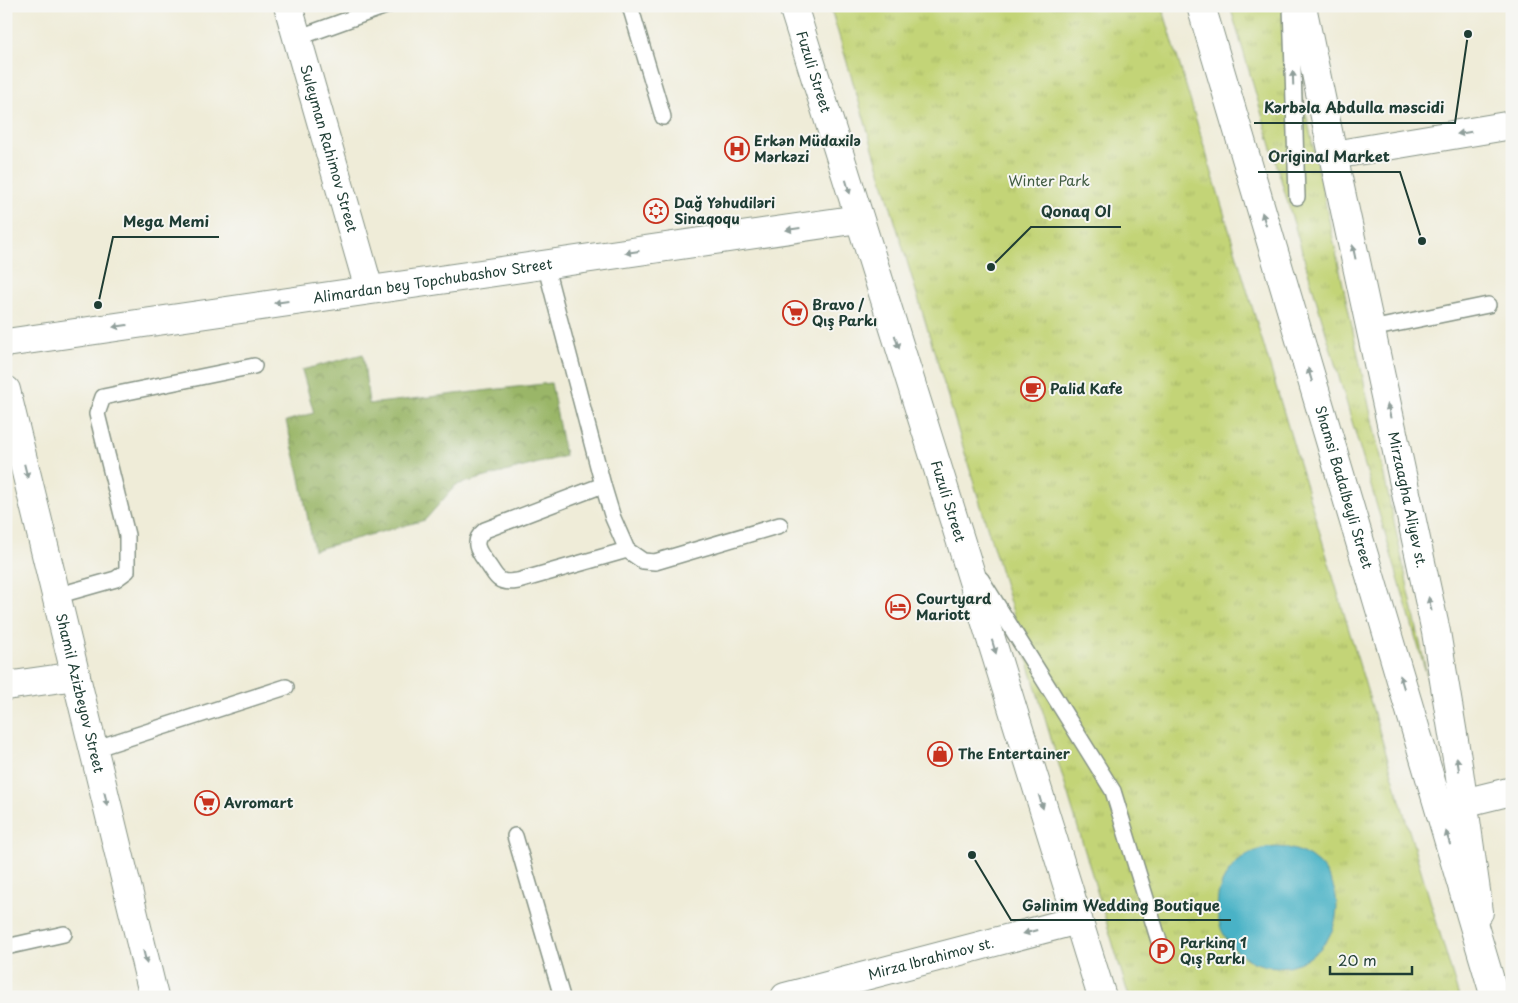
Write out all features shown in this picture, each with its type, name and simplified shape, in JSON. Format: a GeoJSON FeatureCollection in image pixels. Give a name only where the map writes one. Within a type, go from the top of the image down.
{"type":"FeatureCollection","features":[{"type":"Feature","properties":{"kind":"street","name":"Suleyman Rahimov Street"},"geometry":{"type":"LineString","coordinates":[[288,6],[369,289]]}},
{"type":"Feature","properties":{"kind":"street","name":"Fuzuli Street"},"geometry":{"type":"LineString","coordinates":[[793,6],[1102,997]]}},
{"type":"Feature","properties":{"kind":"street","name":"Shamsi Badalbeyli Street"},"geometry":{"type":"LineString","coordinates":[[1201,6],[1486,968]]}},
{"type":"Feature","properties":{"kind":"street","name":"Mirzaagha Aliyev st."},"geometry":{"type":"LineString","coordinates":[[1302,6],[1436,632],[1463,803],[1486,968],[1495,997]]}},
{"type":"Feature","properties":{"kind":"street"},"geometry":{"type":"LineString","coordinates":[[1333,155],[1512,125]]}},
{"type":"Feature","properties":{"kind":"street","name":"Alimardan bey Topchubashov Street"},"geometry":{"type":"LineString","coordinates":[[6,343],[859,219]]}},
{"type":"Feature","properties":{"kind":"street","name":"Shamil Azizbeyov Street"},"geometry":{"type":"LineString","coordinates":[[6,390],[154,997]]}},
{"type":"Feature","properties":{"kind":"street"},"geometry":{"type":"LineString","coordinates":[[6,686],[76,676]]}},
{"type":"Feature","properties":{"kind":"street"},"geometry":{"type":"LineString","coordinates":[[1463,803],[1512,791]]}},
{"type":"Feature","properties":{"kind":"street","name":"Mirza Ibrahimov st."},"geometry":{"type":"LineString","coordinates":[[785,997],[1078,920]]}},
{"type":"Feature","properties":{"kind":"lane"},"geometry":{"type":"LineString","coordinates":[[297,38],[386,6]]}},
{"type":"Feature","properties":{"kind":"lane"},"geometry":{"type":"LineString","coordinates":[[630,6],[663,117]]}},
{"type":"Feature","properties":{"kind":"lane"},"geometry":{"type":"LineString","coordinates":[[1291,6],[1296,197]]}},
{"type":"Feature","properties":{"kind":"lane"},"geometry":{"type":"LineString","coordinates":[[545,264],[603,485],[613,518],[627,550],[643,561],[654,562],[780,525]]}},
{"type":"Feature","properties":{"kind":"lane"},"geometry":{"type":"LineString","coordinates":[[1371,329],[1488,305]]}},
{"type":"Feature","properties":{"kind":"lane"},"geometry":{"type":"LineString","coordinates":[[56,596],[116,579],[127,570],[127,534],[97,414],[103,396],[254,366]]}},
{"type":"Feature","properties":{"kind":"lane"},"geometry":{"type":"LineString","coordinates":[[603,485],[484,530],[476,541],[477,548],[498,579],[509,582],[518,582],[627,550]]}},
{"type":"Feature","properties":{"kind":"lane"},"geometry":{"type":"LineString","coordinates":[[964,552],[1113,791],[1162,951]]}},
{"type":"Feature","properties":{"kind":"lane"},"geometry":{"type":"LineString","coordinates":[[94,749],[286,687]]}},
{"type":"Feature","properties":{"kind":"lane"},"geometry":{"type":"LineString","coordinates":[[515,836],[562,997]]}},
{"type":"Feature","properties":{"kind":"lane"},"geometry":{"type":"LineString","coordinates":[[6,948],[64,934]]}},
{"type":"Feature","properties":{"kind":"green space","name":"Winter Park"},"geometry":{"type":"Polygon","coordinates":[[[830,6],[1162,6],[1459,997],[1129,997],[830,6]]]}},
{"type":"Feature","properties":{"kind":"green space"},"geometry":{"type":"Polygon","coordinates":[[[1230,6],[1283,6],[1428,680],[1230,6]]]}},
{"type":"Feature","properties":{"kind":"green space"},"geometry":{"type":"Polygon","coordinates":[[[363,354],[369,404],[551,383],[565,456],[456,485],[425,520],[314,550],[299,473],[286,421],[314,413],[302,370],[363,354]]]}},
{"type":"Feature","properties":{"kind":"water"},"geometry":{"type":"Polygon","coordinates":[[[1277,847],[1300,851],[1320,864],[1333,884],[1337,907],[1333,930],[1320,950],[1300,963],[1277,967],[1254,963],[1234,950],[1221,930],[1217,907],[1221,884],[1234,864],[1254,851],[1277,847]]]}},
{"type":"Feature","properties":{"kind":"place","name":"Kərbəla Abdulla məscidi"},"geometry":{"type":"Point","coordinates":[1468,34]}},
{"type":"Feature","properties":{"kind":"place","name":"Erkən Müdaxilə Mərkəzi"},"geometry":{"type":"Point","coordinates":[737,149]}},
{"type":"Feature","properties":{"kind":"place","name":"Dağ Yəhudiləri Sinaqoqu"},"geometry":{"type":"Point","coordinates":[656,211]}},
{"type":"Feature","properties":{"kind":"place","name":"Original Market"},"geometry":{"type":"Point","coordinates":[1422,241]}},
{"type":"Feature","properties":{"kind":"place","name":"Qonaq Ol"},"geometry":{"type":"Point","coordinates":[991,267]}},
{"type":"Feature","properties":{"kind":"place","name":"Mega Memi"},"geometry":{"type":"Point","coordinates":[98,305]}},
{"type":"Feature","properties":{"kind":"place","name":"Bravo / Qış Parkı"},"geometry":{"type":"Point","coordinates":[795,313]}},
{"type":"Feature","properties":{"kind":"place","name":"Palid Kafe"},"geometry":{"type":"Point","coordinates":[1033,389]}},
{"type":"Feature","properties":{"kind":"place","name":"Courtyard Mariott"},"geometry":{"type":"Point","coordinates":[898,607]}},
{"type":"Feature","properties":{"kind":"place","name":"The Entertainer"},"geometry":{"type":"Point","coordinates":[940,754]}},
{"type":"Feature","properties":{"kind":"place","name":"Avromart"},"geometry":{"type":"Point","coordinates":[207,803]}},
{"type":"Feature","properties":{"kind":"place","name":"Gəlinim Wedding Boutique"},"geometry":{"type":"Point","coordinates":[972,855]}},
{"type":"Feature","properties":{"kind":"place","name":"Parkinq 1 Qış Parkı"},"geometry":{"type":"Point","coordinates":[1162,951]}}]}
